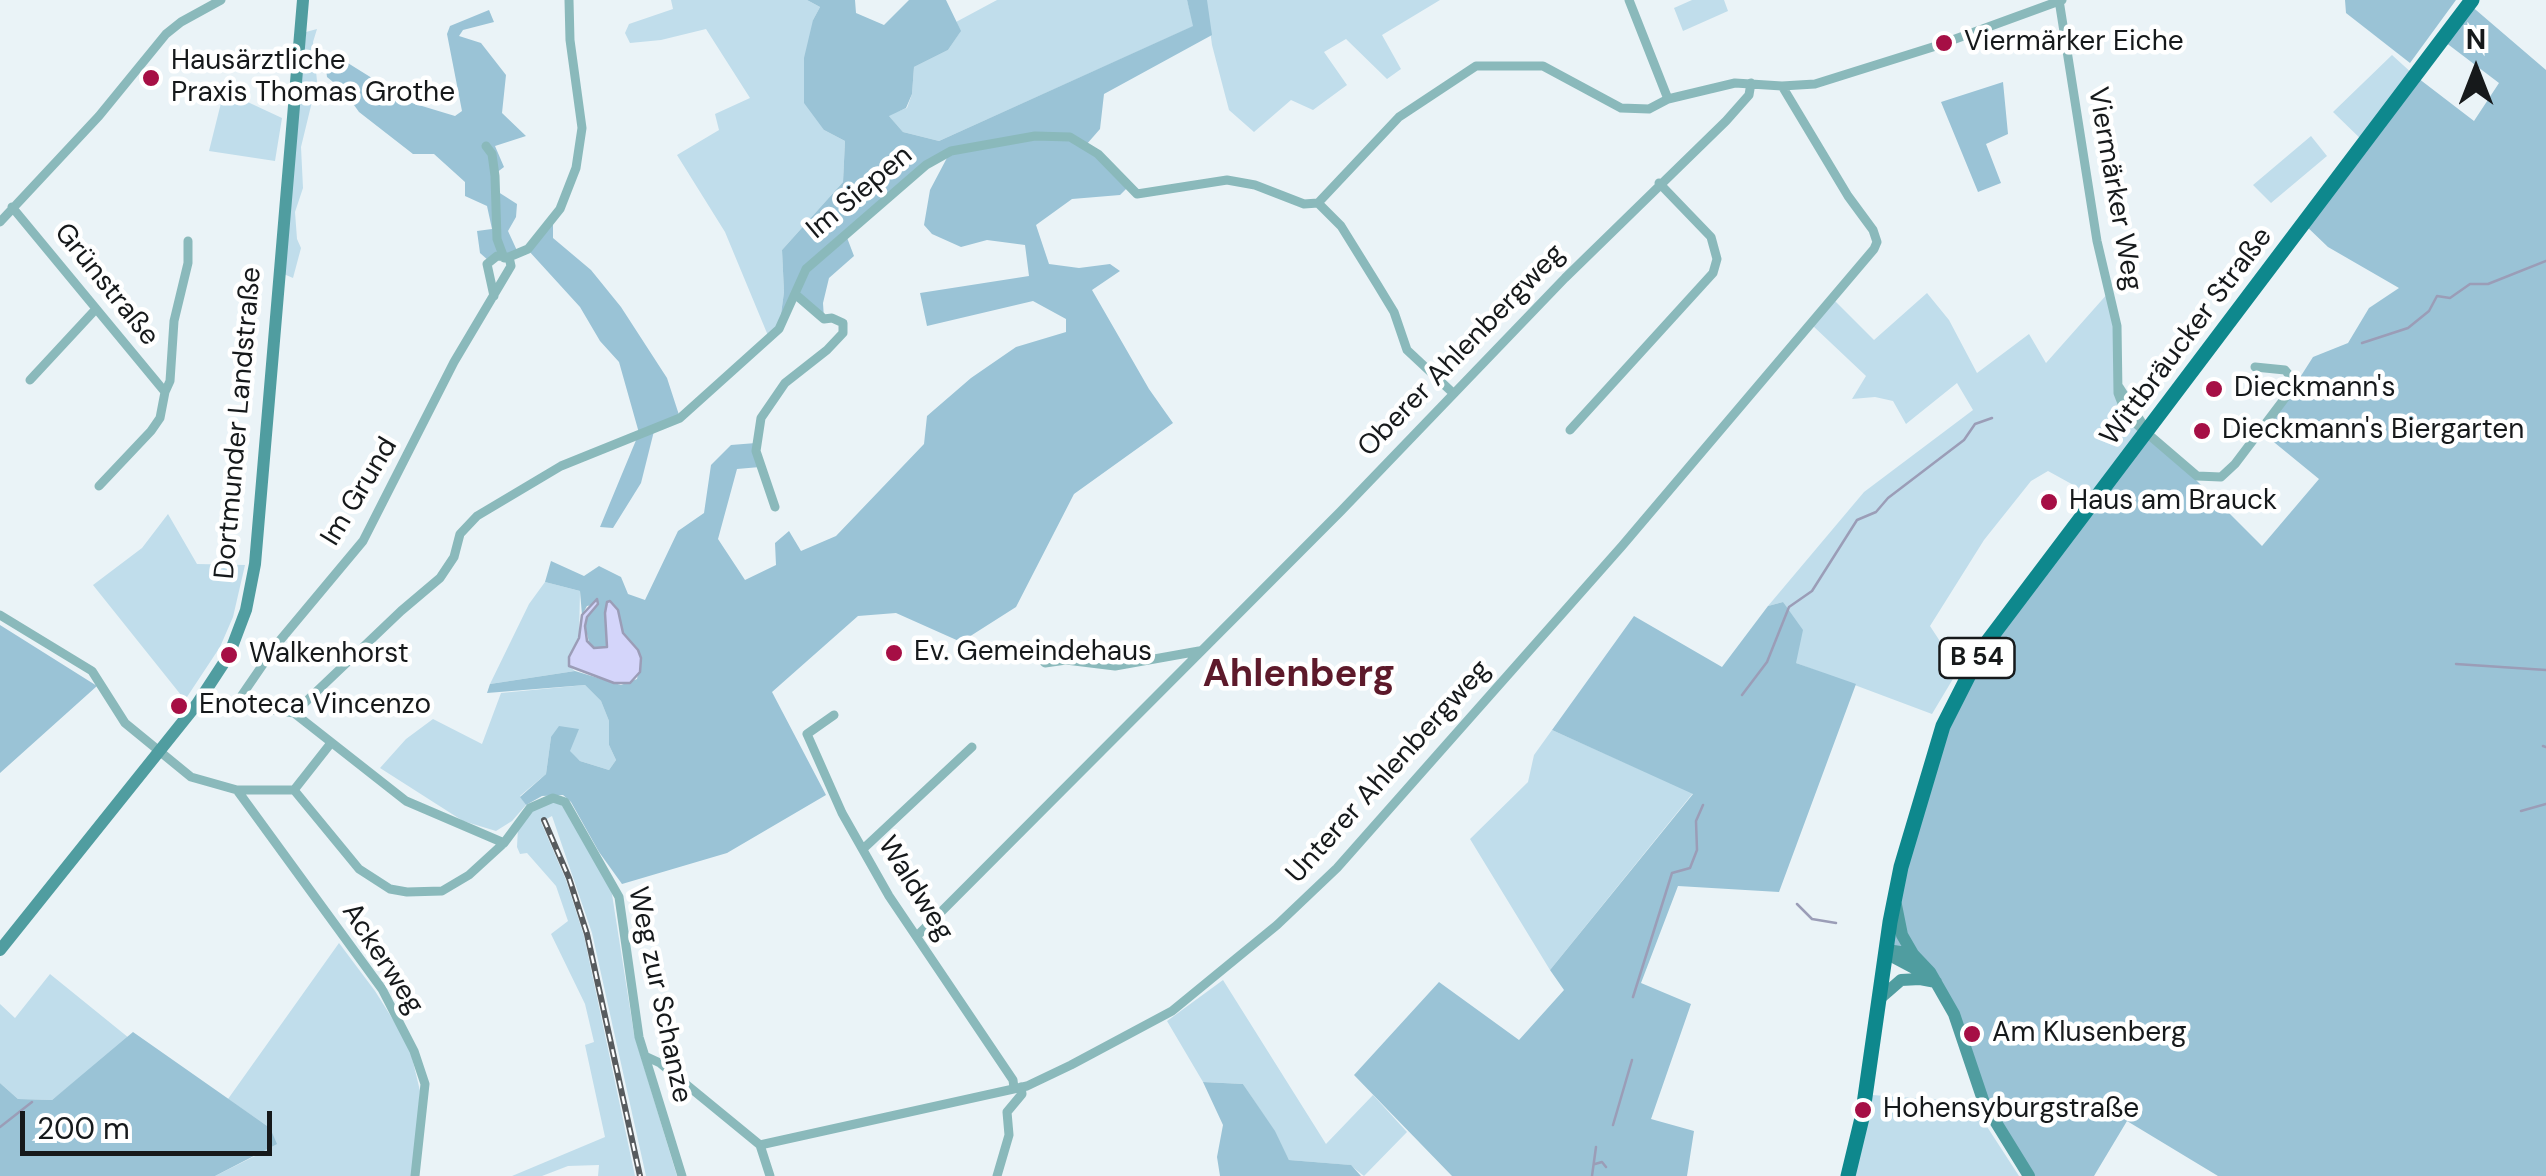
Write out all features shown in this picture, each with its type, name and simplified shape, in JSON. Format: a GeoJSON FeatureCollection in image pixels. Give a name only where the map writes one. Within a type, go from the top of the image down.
{"type":"FeatureCollection","features":[{"type":"Feature","properties":{"kind":"main road","name":"Dortmunder Landstraße"},"geometry":{"type":"LineString","coordinates":[[0,950],[161,752],[229,655],[246,610],[255,564],[303,0]]}},
{"type":"Feature","properties":{"kind":"main road","name":"Wittbräucker Straße"},"geometry":{"type":"LineString","coordinates":[[1848,1176],[1862,1118],[1896,892],[1943,726],[1982,649],[2472,0]]}},
{"type":"Feature","properties":{"kind":"main road","name":"B 54"},"geometry":{"type":"LineString","coordinates":[[1896,892],[1899,927],[1913,954]]}},
{"type":"Feature","properties":{"kind":"main road"},"geometry":{"type":"LineString","coordinates":[[1887,950],[1913,954],[1936,982],[1954,1014],[1984,1103],[2029,1176]]}},
{"type":"Feature","properties":{"kind":"main road"},"geometry":{"type":"LineString","coordinates":[[1887,950],[1936,982]]}},
{"type":"Feature","properties":{"kind":"main road"},"geometry":{"type":"LineString","coordinates":[[1878,1000],[1901,980],[1920,978],[1936,982]]}},
{"type":"Feature","properties":{"kind":"street"},"geometry":{"type":"LineString","coordinates":[[0,222],[99,116],[166,34],[221,0]]}},
{"type":"Feature","properties":{"kind":"street"},"geometry":{"type":"LineString","coordinates":[[486,146],[492,154],[495,176],[497,239],[506,257],[528,250],[548,227],[576,168],[582,128],[570,40],[569,0]]}},
{"type":"Feature","properties":{"kind":"street"},"geometry":{"type":"LineString","coordinates":[[1629,0],[1668,99]]}},
{"type":"Feature","properties":{"kind":"street"},"geometry":{"type":"LineString","coordinates":[[1453,394],[1407,350],[1394,312],[1341,226],[1318,203],[1399,118],[1476,66],[1544,66],[1620,108],[1649,109],[1668,99],[1721,86],[1815,84],[1936,46],[2060,0]]}},
{"type":"Feature","properties":{"kind":"street","name":"Viermärker Weg"},"geometry":{"type":"LineString","coordinates":[[2060,0],[2097,241],[2116,326],[2120,402],[2126,416],[2197,476],[2221,477],[2235,464],[2294,381],[2285,370],[2255,367]]}},
{"type":"Feature","properties":{"kind":"street","name":"Oberer Ahlenbergweg"},"geometry":{"type":"LineString","coordinates":[[916,936],[1749,95],[1751,83]]}},
{"type":"Feature","properties":{"kind":"street","name":"Unterer Ahlenbergweg"},"geometry":{"type":"LineString","coordinates":[[760,1145],[1018,1087],[1086,1058],[1172,1011],[1314,891],[1622,546],[1874,249],[1878,242],[1873,230],[1782,86]]}},
{"type":"Feature","properties":{"kind":"street","name":"Im Siepen"},"geometry":{"type":"LineString","coordinates":[[294,714],[440,578],[454,556],[460,534],[477,516],[561,466],[680,418],[779,329],[806,269],[926,165],[962,148],[1035,136],[1070,137],[1098,154],[1137,194],[1227,180],[1255,185],[1304,204],[1318,203]]}},
{"type":"Feature","properties":{"kind":"street"},"geometry":{"type":"LineString","coordinates":[[1570,430],[1713,273],[1717,259],[1711,237],[1659,184]]}},
{"type":"Feature","properties":{"kind":"street","name":"Grünstraße"},"geometry":{"type":"LineString","coordinates":[[12,207],[165,392]]}},
{"type":"Feature","properties":{"kind":"street","name":"Grünstraße"},"geometry":{"type":"LineString","coordinates":[[100,486],[160,418],[170,381],[174,321],[188,263],[188,240]]}},
{"type":"Feature","properties":{"kind":"street","name":"Im Grund"},"geometry":{"type":"LineString","coordinates":[[294,714],[260,708],[242,696],[277,644],[364,541],[454,362],[494,296],[511,266],[506,257],[496,256],[488,264],[494,296]]}},
{"type":"Feature","properties":{"kind":"street"},"geometry":{"type":"LineString","coordinates":[[775,507],[756,451],[761,418],[785,383],[828,350],[842,333],[842,323],[824,319],[795,294]]}},
{"type":"Feature","properties":{"kind":"street"},"geometry":{"type":"LineString","coordinates":[[30,380],[96,310]]}},
{"type":"Feature","properties":{"kind":"street"},"geometry":{"type":"LineString","coordinates":[[0,615],[92,671],[125,723],[191,777],[237,790],[294,790]]}},
{"type":"Feature","properties":{"kind":"street"},"geometry":{"type":"LineString","coordinates":[[1028,645],[1045,663],[1066,660],[1115,666],[1201,650]]}},
{"type":"Feature","properties":{"kind":"street"},"geometry":{"type":"LineString","coordinates":[[294,714],[406,801],[504,843],[470,875],[442,892],[390,889],[359,869],[294,790]]}},
{"type":"Feature","properties":{"kind":"street","name":"Waldweg"},"geometry":{"type":"LineString","coordinates":[[834,714],[808,734],[862,849],[1018,1087]]}},
{"type":"Feature","properties":{"kind":"street"},"geometry":{"type":"LineString","coordinates":[[294,790],[331,743]]}},
{"type":"Feature","properties":{"kind":"street"},"geometry":{"type":"LineString","coordinates":[[862,849],[972,747]]}},
{"type":"Feature","properties":{"kind":"street","name":"Ackerweg"},"geometry":{"type":"LineString","coordinates":[[237,790],[382,988],[414,1052],[425,1084],[416,1176]]}},
{"type":"Feature","properties":{"kind":"street","name":"Weg zur Schanze"},"geometry":{"type":"LineString","coordinates":[[504,843],[522,816],[539,802],[557,798],[568,807],[619,896],[640,1037],[682,1176]]}},
{"type":"Feature","properties":{"kind":"street"},"geometry":{"type":"LineString","coordinates":[[647,1057],[670,1071],[760,1145],[770,1176]]}},
{"type":"Feature","properties":{"kind":"street"},"geometry":{"type":"LineString","coordinates":[[997,1176],[1009,1135],[1006,1112],[1022,1094],[1018,1087]]}},
{"type":"Feature","properties":{"kind":"shaded area"},"geometry":{"type":"Polygon","coordinates":[[[671,0],[807,0],[820,7],[813,20],[824,130],[845,141],[843,182],[782,250],[784,292],[779,329],[769,338],[725,232],[677,155],[719,130],[715,114],[750,98],[706,29],[630,43],[625,33],[629,24],[673,9],[671,0]]]}},
{"type":"Feature","properties":{"kind":"shaded area"},"geometry":{"type":"Polygon","coordinates":[[[807,0],[855,0],[856,13],[884,25],[909,0],[946,0],[961,31],[948,50],[914,67],[912,94],[906,108],[889,116],[903,132],[939,141],[1193,26],[1187,0],[1207,0],[1212,35],[1104,94],[1100,129],[1086,145],[1129,186],[1120,195],[1072,199],[1036,225],[1049,264],[1079,268],[1110,264],[1120,271],[1092,290],[1173,423],[1074,494],[1016,607],[961,642],[896,613],[858,616],[772,692],[826,795],[727,853],[622,884],[563,795],[542,796],[526,805],[520,797],[546,774],[551,737],[559,726],[579,729],[570,751],[580,761],[609,770],[616,760],[609,745],[609,721],[601,701],[585,685],[487,693],[490,684],[575,671],[621,685],[637,679],[641,658],[623,633],[618,610],[605,613],[607,647],[600,650],[590,646],[585,626],[598,604],[587,606],[582,615],[580,591],[545,582],[551,561],[584,576],[599,566],[621,577],[628,594],[645,600],[678,531],[704,513],[711,465],[731,445],[756,443],[760,467],[737,469],[718,539],[745,580],[776,565],[775,543],[789,531],[801,551],[836,536],[924,444],[927,416],[971,378],[1016,347],[1066,332],[1066,319],[1033,301],[927,326],[920,293],[1029,276],[1025,245],[987,240],[961,247],[932,234],[924,225],[930,190],[949,154],[926,165],[846,235],[854,256],[829,278],[824,319],[795,295],[779,329],[784,292],[782,250],[843,182],[845,141],[824,130],[804,103],[804,58],[820,7],[807,0]]]}},
{"type":"Feature","properties":{"kind":"shaded area"},"geometry":{"type":"Polygon","coordinates":[[[997,0],[1187,0],[1194,26],[939,141],[903,132],[888,115],[907,108],[914,67],[948,50],[960,32],[956,22],[997,0]]]}},
{"type":"Feature","properties":{"kind":"shaded area"},"geometry":{"type":"Polygon","coordinates":[[[1206,0],[1440,0],[1382,35],[1401,69],[1387,79],[1346,39],[1324,52],[1347,85],[1313,110],[1291,100],[1254,132],[1229,110],[1212,45],[1206,0]]]}},
{"type":"Feature","properties":{"kind":"shaded area"},"geometry":{"type":"Polygon","coordinates":[[[1692,0],[1724,0],[1728,11],[1683,31],[1674,8],[1692,0]]]}},
{"type":"Feature","properties":{"kind":"shaded area"},"geometry":{"type":"Polygon","coordinates":[[[2345,0],[2456,0],[2410,63],[2346,13],[2345,0]]]}},
{"type":"Feature","properties":{"kind":"shaded area"},"geometry":{"type":"Polygon","coordinates":[[[2469,4],[2546,70],[2546,1176],[2218,1176],[2127,1121],[2094,1176],[2029,1176],[2004,1140],[1945,996],[1895,958],[1890,922],[1927,776],[1982,649],[2147,431],[2262,546],[2319,479],[2264,434],[2313,357],[2348,343],[2369,308],[2399,288],[2328,247],[2304,224],[2414,75],[2474,121],[2499,83],[2441,39],[2469,4]]]}},
{"type":"Feature","properties":{"kind":"shaded area"},"geometry":{"type":"Polygon","coordinates":[[[489,10],[494,22],[463,30],[459,36],[481,43],[506,75],[502,113],[526,136],[495,146],[504,167],[492,176],[492,188],[517,204],[516,217],[508,231],[519,255],[489,261],[480,253],[477,231],[492,229],[487,206],[465,196],[465,182],[434,154],[413,154],[359,112],[344,91],[327,77],[325,61],[343,60],[412,103],[455,116],[462,111],[447,34],[450,26],[489,10]]]}},
{"type":"Feature","properties":{"kind":"shaded area"},"geometry":{"type":"Polygon","coordinates":[[[317,29],[313,42],[317,81],[301,147],[303,188],[295,212],[301,248],[293,278],[279,272],[306,32],[317,29]]]}},
{"type":"Feature","properties":{"kind":"shaded area"},"geometry":{"type":"Polygon","coordinates":[[[2392,55],[2414,75],[2365,143],[2333,112],[2392,55]]]}},
{"type":"Feature","properties":{"kind":"shaded area"},"geometry":{"type":"Polygon","coordinates":[[[2003,82],[2008,134],[1986,144],[2001,183],[1978,192],[1941,102],[2003,82]]]}},
{"type":"Feature","properties":{"kind":"shaded area"},"geometry":{"type":"Polygon","coordinates":[[[224,91],[282,118],[275,161],[209,151],[224,91]]]}},
{"type":"Feature","properties":{"kind":"shaded area"},"geometry":{"type":"Polygon","coordinates":[[[2311,136],[2327,156],[2271,203],[2253,185],[2311,136]]]}},
{"type":"Feature","properties":{"kind":"shaded area"},"geometry":{"type":"Polygon","coordinates":[[[553,220],[553,238],[591,270],[621,307],[667,378],[680,418],[655,427],[641,483],[613,528],[600,527],[639,433],[619,362],[600,341],[580,307],[528,250],[553,220]]]}},
{"type":"Feature","properties":{"kind":"shaded area"},"geometry":{"type":"Polygon","coordinates":[[[2109,292],[2117,326],[2118,378],[2147,431],[2097,498],[2048,471],[2031,481],[1984,540],[1930,626],[1949,655],[1963,662],[1932,714],[1796,663],[1783,602],[1768,606],[1864,492],[1973,410],[1957,383],[1906,424],[1893,401],[1875,397],[1852,399],[1866,376],[1812,325],[1832,298],[1874,340],[1927,293],[1949,320],[1977,373],[2029,334],[2046,363],[2109,292]]]}},
{"type":"Feature","properties":{"kind":"shaded area"},"geometry":{"type":"Polygon","coordinates":[[[168,514],[197,564],[245,565],[233,617],[220,647],[185,700],[93,585],[142,548],[168,514]]]}},
{"type":"Feature","properties":{"kind":"shaded area"},"geometry":{"type":"Polygon","coordinates":[[[545,582],[580,591],[579,638],[569,657],[569,666],[575,671],[490,684],[529,604],[545,582]]]}},
{"type":"Feature","properties":{"kind":"shaded area"},"geometry":{"type":"Polygon","coordinates":[[[597,599],[598,604],[587,617],[587,641],[594,648],[607,647],[605,613],[610,601],[618,610],[623,633],[641,658],[640,672],[630,683],[614,683],[569,666],[582,615],[597,599]]]}},
{"type":"Feature","properties":{"kind":"shaded area"},"geometry":{"type":"Polygon","coordinates":[[[1783,602],[1803,630],[1796,663],[1856,684],[1779,892],[1678,886],[1641,983],[1691,1004],[1651,1119],[1694,1131],[1687,1176],[1452,1176],[1354,1075],[1439,982],[1519,1040],[1564,990],[1550,970],[1693,794],[1552,730],[1634,616],[1722,667],[1768,606],[1783,602]]]}},
{"type":"Feature","properties":{"kind":"shaded area"},"geometry":{"type":"Polygon","coordinates":[[[0,625],[97,686],[0,773],[0,625]]]}},
{"type":"Feature","properties":{"kind":"shaded area"},"geometry":{"type":"Polygon","coordinates":[[[585,685],[601,701],[609,721],[609,745],[616,760],[609,770],[580,761],[551,737],[546,774],[520,796],[526,805],[512,821],[496,831],[463,821],[380,768],[406,739],[433,719],[482,744],[501,693],[585,685]]]}},
{"type":"Feature","properties":{"kind":"shaded area"},"geometry":{"type":"Polygon","coordinates":[[[1552,730],[1693,793],[1550,970],[1470,839],[1528,782],[1534,755],[1552,730]]]}},
{"type":"Feature","properties":{"kind":"shaded area"},"geometry":{"type":"Polygon","coordinates":[[[540,805],[562,805],[611,888],[634,1034],[677,1176],[646,1176],[592,933],[552,816],[541,822],[584,936],[635,1176],[598,1176],[599,1165],[568,1166],[542,1176],[512,1176],[605,1137],[585,1045],[594,1042],[585,1004],[551,934],[568,921],[556,886],[517,847],[518,828],[531,812],[540,805]]]}},
{"type":"Feature","properties":{"kind":"shaded area"},"geometry":{"type":"Polygon","coordinates":[[[339,943],[409,1045],[420,1091],[413,1176],[215,1176],[257,1155],[270,1128],[228,1099],[339,943]]]}},
{"type":"Feature","properties":{"kind":"shaded area"},"geometry":{"type":"Polygon","coordinates":[[[50,974],[129,1038],[52,1100],[18,1099],[0,1083],[0,1004],[15,1018],[50,974]]]}},
{"type":"Feature","properties":{"kind":"shaded area"},"geometry":{"type":"Polygon","coordinates":[[[1223,980],[1326,1144],[1373,1095],[1407,1132],[1364,1176],[1350,1165],[1289,1160],[1243,1084],[1203,1082],[1167,1021],[1223,980]]]}},
{"type":"Feature","properties":{"kind":"shaded area"},"geometry":{"type":"Polygon","coordinates":[[[133,1032],[270,1128],[277,1144],[215,1176],[0,1176],[0,1083],[18,1099],[52,1100],[133,1032]]]}},
{"type":"Feature","properties":{"kind":"shaded area"},"geometry":{"type":"Polygon","coordinates":[[[1203,1082],[1243,1084],[1275,1131],[1289,1160],[1351,1165],[1361,1176],[1220,1176],[1217,1157],[1223,1125],[1203,1082]]]}},
{"type":"Feature","properties":{"kind":"shaded area"},"geometry":{"type":"Polygon","coordinates":[[[1872,1095],[1971,1102],[2019,1176],[1853,1176],[1872,1095]]]}},
{"type":"Feature","properties":{"kind":"waterway"},"geometry":{"type":"LineString","coordinates":[[2362,343],[2408,328],[2429,311],[2437,296],[2450,298],[2470,284],[2488,284],[2546,261]]}},
{"type":"Feature","properties":{"kind":"waterway"},"geometry":{"type":"LineString","coordinates":[[1742,695],[1767,662],[1789,607],[1812,591],[1857,520],[1876,512],[1888,498],[1964,440],[1975,424],[1992,418]]}},
{"type":"Feature","properties":{"kind":"waterway"},"geometry":{"type":"LineString","coordinates":[[2456,664],[2546,670]]}},
{"type":"Feature","properties":{"kind":"waterway"},"geometry":{"type":"LineString","coordinates":[[2521,811],[2546,804]]}},
{"type":"Feature","properties":{"kind":"waterway"},"geometry":{"type":"LineString","coordinates":[[1633,997],[1672,873],[1690,868],[1697,850],[1696,821],[1703,805]]}},
{"type":"Feature","properties":{"kind":"waterway"},"geometry":{"type":"LineString","coordinates":[[1797,904],[1812,919],[1836,923]]}},
{"type":"Feature","properties":{"kind":"waterway"},"geometry":{"type":"LineString","coordinates":[[1613,1125],[1632,1060]]}},
{"type":"Feature","properties":{"kind":"waterway"},"geometry":{"type":"LineString","coordinates":[[0,1127],[32,1102]]}},
{"type":"Feature","properties":{"kind":"waterway"},"geometry":{"type":"LineString","coordinates":[[1592,1176],[1596,1147]]}},
{"type":"Feature","properties":{"kind":"waterway"},"geometry":{"type":"LineString","coordinates":[[1595,1164],[1602,1162],[1606,1167]]}},
{"type":"Feature","properties":{"kind":"railway"},"geometry":{"type":"LineString","coordinates":[[544,820],[587,934],[640,1176]]}},
{"type":"Feature","properties":{"kind":"place","name":"Viermärker Eiche"},"geometry":{"type":"Point","coordinates":[1944,43]}},
{"type":"Feature","properties":{"kind":"place","name":"Hausärztliche Praxis Thomas Grothe"},"geometry":{"type":"Point","coordinates":[151,78]}},
{"type":"Feature","properties":{"kind":"place","name":"Dieckmann's"},"geometry":{"type":"Point","coordinates":[2214,389]}},
{"type":"Feature","properties":{"kind":"place","name":"Dieckmann's Biergarten"},"geometry":{"type":"Point","coordinates":[2202,431]}},
{"type":"Feature","properties":{"kind":"place","name":"Haus am Brauck"},"geometry":{"type":"Point","coordinates":[2049,502]}},
{"type":"Feature","properties":{"kind":"place","name":"Ev. Gemeindehaus"},"geometry":{"type":"Point","coordinates":[894,653]}},
{"type":"Feature","properties":{"kind":"place","name":"Walkenhorst"},"geometry":{"type":"Point","coordinates":[229,655]}},
{"type":"Feature","properties":{"kind":"place","name":"Enoteca Vincenzo"},"geometry":{"type":"Point","coordinates":[179,706]}},
{"type":"Feature","properties":{"kind":"place","name":"Am Klusenberg"},"geometry":{"type":"Point","coordinates":[1972,1034]}},
{"type":"Feature","properties":{"kind":"place","name":"Hohensyburgstraße"},"geometry":{"type":"Point","coordinates":[1863,1110]}},
{"type":"Feature","properties":{"kind":"district","name":"Ahlenberg"},"geometry":{"type":"Point","coordinates":[1299,676]}}]}
